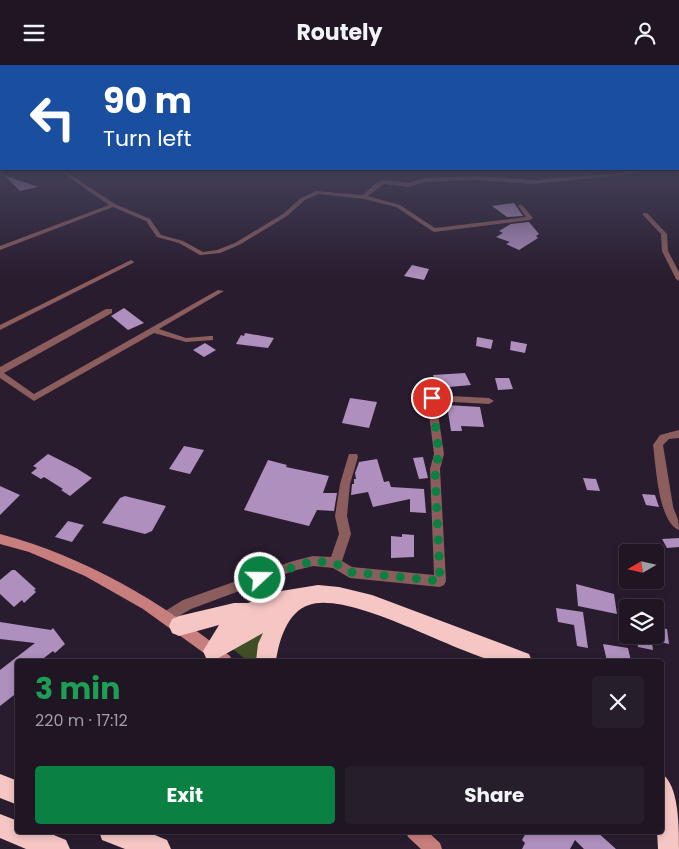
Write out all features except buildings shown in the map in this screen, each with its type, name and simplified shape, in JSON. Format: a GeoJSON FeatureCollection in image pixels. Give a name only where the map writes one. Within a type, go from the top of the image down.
{"type":"FeatureCollection","features":[{"type":"Feature","properties":{"kind":"highway"},"geometry":{"type":"LineString","coordinates":[[219,656],[226,630],[247,612],[289,596],[304,597],[322,593],[354,599],[517,659]]}},
{"type":"Feature","properties":{"kind":"highway"},"geometry":{"type":"LineString","coordinates":[[219,656],[304,597]]}},
{"type":"Feature","properties":{"kind":"highway"},"geometry":{"type":"LineString","coordinates":[[266,659],[268,644],[286,608]]}},
{"type":"Feature","properties":{"kind":"highway"},"geometry":{"type":"LineString","coordinates":[[173,621],[234,612],[247,612]]}},
{"type":"Feature","properties":{"kind":"highway"},"geometry":{"type":"LineString","coordinates":[[0,786],[15,792]]}},
{"type":"Feature","properties":{"kind":"highway"},"geometry":{"type":"LineString","coordinates":[[664,790],[679,817]]}},
{"type":"Feature","properties":{"kind":"highway"},"geometry":{"type":"LineString","coordinates":[[664,813],[668,824],[671,849]]}},
{"type":"Feature","properties":{"kind":"highway"},"geometry":{"type":"LineString","coordinates":[[0,826],[15,832]]}},
{"type":"Feature","properties":{"kind":"highway"},"geometry":{"type":"LineString","coordinates":[[19,834],[56,849]]}},
{"type":"Feature","properties":{"kind":"highway"},"geometry":{"type":"LineString","coordinates":[[119,834],[158,849]]}},
{"type":"Feature","properties":{"kind":"street"},"geometry":{"type":"LineString","coordinates":[[0,248],[113,205],[148,221],[159,236],[181,242],[198,253],[207,254],[218,252],[237,244],[285,215],[300,204]]}},
{"type":"Feature","properties":{"kind":"street"},"geometry":{"type":"LineString","coordinates":[[389,204],[398,206],[434,230],[530,218],[521,206]]}},
{"type":"Feature","properties":{"kind":"street"},"geometry":{"type":"LineString","coordinates":[[645,214],[664,233],[665,251],[679,279]]}},
{"type":"Feature","properties":{"kind":"street"},"geometry":{"type":"LineString","coordinates":[[0,328],[131,262]]}},
{"type":"Feature","properties":{"kind":"street"},"geometry":{"type":"LineString","coordinates":[[109,311],[0,373],[34,398],[220,291]]}},
{"type":"Feature","properties":{"kind":"street"},"geometry":{"type":"LineString","coordinates":[[152,330],[186,340],[210,338]]}},
{"type":"Feature","properties":{"kind":"street"},"geometry":{"type":"LineString","coordinates":[[173,621],[187,604],[293,566],[313,561],[335,563],[350,572],[440,581],[435,469],[439,454],[432,398],[490,401]]}},
{"type":"Feature","properties":{"kind":"street"},"geometry":{"type":"LineString","coordinates":[[679,434],[664,436],[658,445],[670,514],[679,525]]}},
{"type":"Feature","properties":{"kind":"street"},"geometry":{"type":"LineString","coordinates":[[335,563],[346,534],[341,516],[345,484],[353,457]]}},
{"type":"Feature","properties":{"kind":"street"},"geometry":{"type":"LineString","coordinates":[[0,539],[26,544],[68,562],[116,587],[173,621],[219,656]]}},
{"type":"Feature","properties":{"kind":"street"},"geometry":{"type":"LineString","coordinates":[[417,834],[434,849]]}},
{"type":"Feature","properties":{"kind":"green space"},"geometry":{"type":"Polygon","coordinates":[[[272,623],[263,647],[262,659],[245,659],[231,648],[272,623]]]}},
{"type":"Feature","properties":{"kind":"route"},"geometry":{"type":"LineString","coordinates":[[260,578],[313,561],[335,563],[350,572],[440,581],[435,469],[439,454],[432,398]]}}]}
